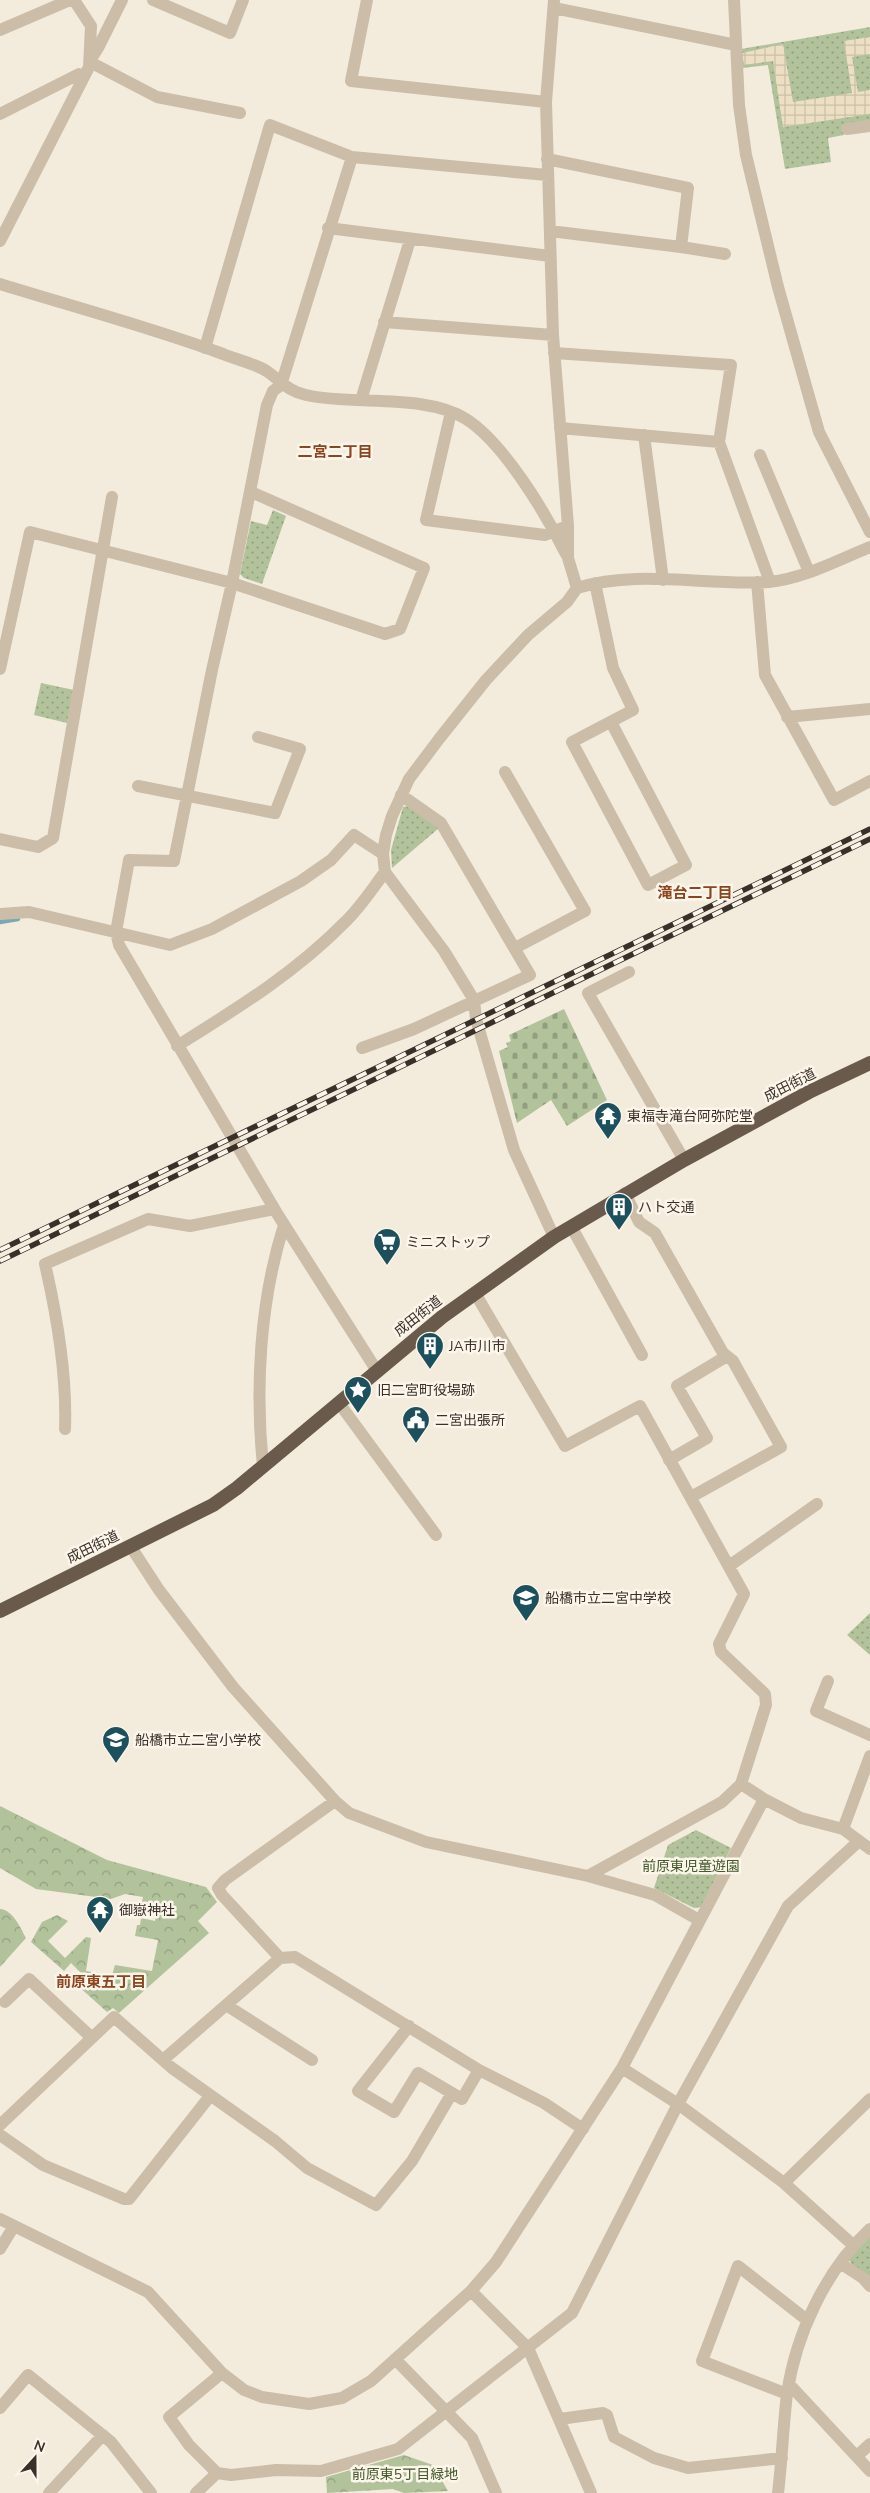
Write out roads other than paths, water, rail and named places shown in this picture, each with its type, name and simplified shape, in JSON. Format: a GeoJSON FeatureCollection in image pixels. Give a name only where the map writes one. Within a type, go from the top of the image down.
{"type":"FeatureCollection","features":[{"type":"Feature","properties":{"kind":"highway","name":"成田街道"},"geometry":{"type":"LineString","coordinates":[[0,1611],[213,1505],[475,1293],[554,1237],[625,1193],[684,1160],[809,1092],[870,1063]]}},
{"type":"Feature","properties":{"kind":"street"},"geometry":{"type":"LineString","coordinates":[[0,30],[70,0]]}},
{"type":"Feature","properties":{"kind":"street"},"geometry":{"type":"LineString","coordinates":[[74,0],[91,26],[90,60]]}},
{"type":"Feature","properties":{"kind":"street"},"geometry":{"type":"LineString","coordinates":[[0,240],[122,0]]}},
{"type":"Feature","properties":{"kind":"street"},"geometry":{"type":"LineString","coordinates":[[154,0],[230,33],[243,0]]}},
{"type":"Feature","properties":{"kind":"street"},"geometry":{"type":"LineString","coordinates":[[367,0],[350,81],[546,102]]}},
{"type":"Feature","properties":{"kind":"street"},"geometry":{"type":"LineString","coordinates":[[734,0],[738,105],[746,155],[778,287],[819,432],[870,532]]}},
{"type":"Feature","properties":{"kind":"street"},"geometry":{"type":"LineString","coordinates":[[568,558],[568,526],[552,335],[547,159],[546,102],[554,4],[736,45]]}},
{"type":"Feature","properties":{"kind":"street"},"geometry":{"type":"LineString","coordinates":[[90,60],[157,97],[240,113]]}},
{"type":"Feature","properties":{"kind":"street"},"geometry":{"type":"LineString","coordinates":[[0,114],[79,74],[84,76]]}},
{"type":"Feature","properties":{"kind":"street"},"geometry":{"type":"LineString","coordinates":[[205,348],[270,125],[352,157],[548,175]]}},
{"type":"Feature","properties":{"kind":"street"},"geometry":{"type":"LineString","coordinates":[[847,129],[870,126]]}},
{"type":"Feature","properties":{"kind":"street"},"geometry":{"type":"LineString","coordinates":[[352,157],[328,228],[281,385],[273,391],[267,405],[254,463],[251,492],[212,670],[174,861],[129,860],[116,932],[119,945],[177,1046],[274,1209],[377,1371]]}},
{"type":"Feature","properties":{"kind":"street"},"geometry":{"type":"LineString","coordinates":[[547,159],[688,188],[681,247]]}},
{"type":"Feature","properties":{"kind":"street"},"geometry":{"type":"LineString","coordinates":[[328,228],[410,240],[550,256]]}},
{"type":"Feature","properties":{"kind":"street"},"geometry":{"type":"LineString","coordinates":[[550,231],[725,254]]}},
{"type":"Feature","properties":{"kind":"street"},"geometry":{"type":"LineString","coordinates":[[361,400],[410,240]]}},
{"type":"Feature","properties":{"kind":"street"},"geometry":{"type":"LineString","coordinates":[[0,284],[205,348],[268,372],[281,385],[306,395],[434,407],[452,412],[478,428],[497,448],[555,531],[568,558],[577,588]]}},
{"type":"Feature","properties":{"kind":"street"},"geometry":{"type":"LineString","coordinates":[[384,322],[552,335]]}},
{"type":"Feature","properties":{"kind":"street"},"geometry":{"type":"LineString","coordinates":[[554,353],[731,366],[719,442],[764,582],[765,675],[834,800],[870,781]]}},
{"type":"Feature","properties":{"kind":"street"},"geometry":{"type":"LineString","coordinates":[[452,412],[426,520],[545,535],[568,526]]}},
{"type":"Feature","properties":{"kind":"street"},"geometry":{"type":"LineString","coordinates":[[560,428],[719,442]]}},
{"type":"Feature","properties":{"kind":"street"},"geometry":{"type":"LineString","coordinates":[[644,435],[663,580]]}},
{"type":"Feature","properties":{"kind":"street"},"geometry":{"type":"LineString","coordinates":[[760,454],[809,572]]}},
{"type":"Feature","properties":{"kind":"street"},"geometry":{"type":"LineString","coordinates":[[0,669],[30,532],[232,583],[385,634],[400,629],[424,568],[251,492]]}},
{"type":"Feature","properties":{"kind":"street"},"geometry":{"type":"LineString","coordinates":[[0,839],[38,847],[53,838],[112,497]]}},
{"type":"Feature","properties":{"kind":"street"},"geometry":{"type":"LineString","coordinates":[[554,1237],[514,1150],[476,1019],[474,1000],[444,951],[385,872],[383,854],[392,816],[409,779],[486,680],[528,635],[567,602],[577,588],[595,583],[663,580],[764,582],[809,572],[870,547]]}},
{"type":"Feature","properties":{"kind":"street"},"geometry":{"type":"LineString","coordinates":[[595,583],[613,668],[633,710],[572,742],[648,885],[686,865],[611,722]]}},
{"type":"Feature","properties":{"kind":"street"},"geometry":{"type":"LineString","coordinates":[[788,717],[870,709]]}},
{"type":"Feature","properties":{"kind":"street"},"geometry":{"type":"LineString","coordinates":[[138,786],[275,813],[300,748],[258,737]]}},
{"type":"Feature","properties":{"kind":"street"},"geometry":{"type":"LineString","coordinates":[[505,772],[586,911],[515,948]]}},
{"type":"Feature","properties":{"kind":"street"},"geometry":{"type":"LineString","coordinates":[[362,1048],[414,1029],[530,975],[441,823],[402,795]]}},
{"type":"Feature","properties":{"kind":"street"},"geometry":{"type":"LineString","coordinates":[[0,914],[29,912],[170,944],[212,929],[301,881],[331,860],[354,835],[383,854]]}},
{"type":"Feature","properties":{"kind":"street"},"geometry":{"type":"LineString","coordinates":[[177,1046],[250,1000],[296,966],[346,922],[385,872]]}},
{"type":"Feature","properties":{"kind":"street"},"geometry":{"type":"LineString","coordinates":[[630,972],[588,993],[684,1160]]}},
{"type":"Feature","properties":{"kind":"street"},"geometry":{"type":"LineString","coordinates":[[625,1193],[639,1222],[655,1233],[727,1356],[733,1361],[781,1447],[690,1498]]}},
{"type":"Feature","properties":{"kind":"street"},"geometry":{"type":"LineString","coordinates":[[65,1429],[66,1404],[51,1293],[45,1264],[148,1219],[190,1226],[274,1209]]}},
{"type":"Feature","properties":{"kind":"street"},"geometry":{"type":"LineString","coordinates":[[262,1466],[260,1356],[276,1249],[284,1225]]}},
{"type":"Feature","properties":{"kind":"street"},"geometry":{"type":"LineString","coordinates":[[571,1226],[642,1354]]}},
{"type":"Feature","properties":{"kind":"street"},"geometry":{"type":"LineString","coordinates":[[475,1293],[565,1446],[640,1406],[744,1594],[719,1644],[721,1652],[765,1694],[766,1705],[741,1784],[722,1802],[588,1876]]}},
{"type":"Feature","properties":{"kind":"street"},"geometry":{"type":"LineString","coordinates":[[669,1460],[707,1438],[677,1386],[727,1356]]}},
{"type":"Feature","properties":{"kind":"street"},"geometry":{"type":"LineString","coordinates":[[339,1403],[436,1535]]}},
{"type":"Feature","properties":{"kind":"street"},"geometry":{"type":"LineString","coordinates":[[729,1566],[818,1504]]}},
{"type":"Feature","properties":{"kind":"street"},"geometry":{"type":"LineString","coordinates":[[131,1547],[158,1590],[233,1686],[348,1814],[426,1842],[588,1876],[655,1895],[699,1920]]}},
{"type":"Feature","properties":{"kind":"street"},"geometry":{"type":"LineString","coordinates":[[828,1681],[816,1711],[870,1734]]}},
{"type":"Feature","properties":{"kind":"street"},"geometry":{"type":"LineString","coordinates":[[843,1829],[870,1756]]}},
{"type":"Feature","properties":{"kind":"street"},"geometry":{"type":"LineString","coordinates":[[741,1784],[764,1799],[801,1818],[843,1829],[870,1849]]}},
{"type":"Feature","properties":{"kind":"street"},"geometry":{"type":"LineString","coordinates":[[0,2218],[148,2292],[222,2373],[244,2390],[262,2397],[285,2402],[309,2404],[342,2398],[354,2393],[372,2382],[471,2291],[496,2262],[622,2068],[764,1799]]}},
{"type":"Feature","properties":{"kind":"street"},"geometry":{"type":"LineString","coordinates":[[280,1958],[222,1895],[218,1888],[225,1880],[335,1801]]}},
{"type":"Feature","properties":{"kind":"street"},"geometry":{"type":"LineString","coordinates":[[222,2373],[169,2417],[189,2444],[217,2472],[232,2475],[276,2470],[321,2471],[398,2449],[572,2313],[678,2104],[788,1906],[859,1841]]}},
{"type":"Feature","properties":{"kind":"street"},"geometry":{"type":"LineString","coordinates":[[163,2060],[280,1958],[295,1957],[480,2070],[544,2103],[583,2129]]}},
{"type":"Feature","properties":{"kind":"street"},"geometry":{"type":"LineString","coordinates":[[5,2002],[29,1979],[92,2038]]}},
{"type":"Feature","properties":{"kind":"street"},"geometry":{"type":"LineString","coordinates":[[226,2005],[312,2060]]}},
{"type":"Feature","properties":{"kind":"street"},"geometry":{"type":"LineString","coordinates":[[0,2125],[114,2017],[172,2068],[275,2141],[307,2168],[376,2205],[412,2161],[452,2093]]}},
{"type":"Feature","properties":{"kind":"street"},"geometry":{"type":"LineString","coordinates":[[409,2026],[358,2091],[394,2112],[418,2073],[462,2098],[480,2070]]}},
{"type":"Feature","properties":{"kind":"street"},"geometry":{"type":"LineString","coordinates":[[622,2068],[678,2104],[784,2183],[853,2245]]}},
{"type":"Feature","properties":{"kind":"street"},"geometry":{"type":"LineString","coordinates":[[0,2135],[43,2165],[86,2185],[124,2199],[129,2199],[210,2096]]}},
{"type":"Feature","properties":{"kind":"street"},"geometry":{"type":"LineString","coordinates":[[784,2183],[870,2099]]}},
{"type":"Feature","properties":{"kind":"street"},"geometry":{"type":"LineString","coordinates":[[0,2249],[14,2226]]}},
{"type":"Feature","properties":{"kind":"street"},"geometry":{"type":"LineString","coordinates":[[778,2493],[788,2389],[807,2320],[840,2263],[853,2245],[870,2229]]}},
{"type":"Feature","properties":{"kind":"street"},"geometry":{"type":"LineString","coordinates":[[840,2263],[863,2278],[870,2286]]}},
{"type":"Feature","properties":{"kind":"street"},"geometry":{"type":"LineString","coordinates":[[807,2320],[738,2266],[702,2361],[788,2389],[870,2471]]}},
{"type":"Feature","properties":{"kind":"street"},"geometry":{"type":"LineString","coordinates":[[471,2291],[528,2348],[592,2493]]}},
{"type":"Feature","properties":{"kind":"street"},"geometry":{"type":"LineString","coordinates":[[395,2359],[472,2438],[496,2493]]}},
{"type":"Feature","properties":{"kind":"street"},"geometry":{"type":"LineString","coordinates":[[0,2408],[28,2375],[112,2442],[151,2493]]}},
{"type":"Feature","properties":{"kind":"street"},"geometry":{"type":"LineString","coordinates":[[560,2419],[602,2412],[607,2416],[614,2436],[654,2458],[688,2468],[782,2458]]}},
{"type":"Feature","properties":{"kind":"street"},"geometry":{"type":"LineString","coordinates":[[49,2493],[103,2435]]}},
{"type":"Feature","properties":{"kind":"street"},"geometry":{"type":"LineString","coordinates":[[857,2456],[870,2444]]}},
{"type":"Feature","properties":{"kind":"street"},"geometry":{"type":"LineString","coordinates":[[196,2493],[217,2472]]}},
{"type":"Feature","properties":{"kind":"waterway"},"geometry":{"type":"LineString","coordinates":[[0,922],[18,919]]}},
{"type":"Feature","properties":{"kind":"railway"},"geometry":{"type":"LineString","coordinates":[[0,1250],[870,829]]}},
{"type":"Feature","properties":{"kind":"railway"},"geometry":{"type":"LineString","coordinates":[[0,1261],[870,839]]}},
{"type":"Feature","properties":{"kind":"place","name":"東福寺滝台阿弥陀堂"},"geometry":{"type":"Point","coordinates":[608,1140]}},
{"type":"Feature","properties":{"kind":"place","name":"ハト交通"},"geometry":{"type":"Point","coordinates":[619,1231]}},
{"type":"Feature","properties":{"kind":"place","name":"ミニストップ"},"geometry":{"type":"Point","coordinates":[387,1266]}},
{"type":"Feature","properties":{"kind":"place","name":"JA市川市"},"geometry":{"type":"Point","coordinates":[430,1370]}},
{"type":"Feature","properties":{"kind":"place","name":"旧二宮町役場跡"},"geometry":{"type":"Point","coordinates":[358,1414]}},
{"type":"Feature","properties":{"kind":"place","name":"二宮出張所"},"geometry":{"type":"Point","coordinates":[416,1444]}},
{"type":"Feature","properties":{"kind":"place","name":"船橋市立二宮中学校"},"geometry":{"type":"Point","coordinates":[526,1622]}},
{"type":"Feature","properties":{"kind":"place","name":"船橋市立二宮小学校"},"geometry":{"type":"Point","coordinates":[116,1764]}},
{"type":"Feature","properties":{"kind":"place","name":"御嶽神社"},"geometry":{"type":"Point","coordinates":[100,1934]}},
{"type":"Feature","properties":{"kind":"district","name":"二宮二丁目"},"geometry":{"type":"Point","coordinates":[335,452]}},
{"type":"Feature","properties":{"kind":"district","name":"滝台二丁目"},"geometry":{"type":"Point","coordinates":[695,893]}},
{"type":"Feature","properties":{"kind":"district","name":"前原東五丁目"},"geometry":{"type":"Point","coordinates":[101,1982]}},
{"type":"Feature","properties":{"kind":"park label","name":"前原東児童遊園"},"geometry":{"type":"Point","coordinates":[691,1866]}},
{"type":"Feature","properties":{"kind":"park label","name":"前原東5丁目緑地"},"geometry":{"type":"Point","coordinates":[405,2474]}}]}
